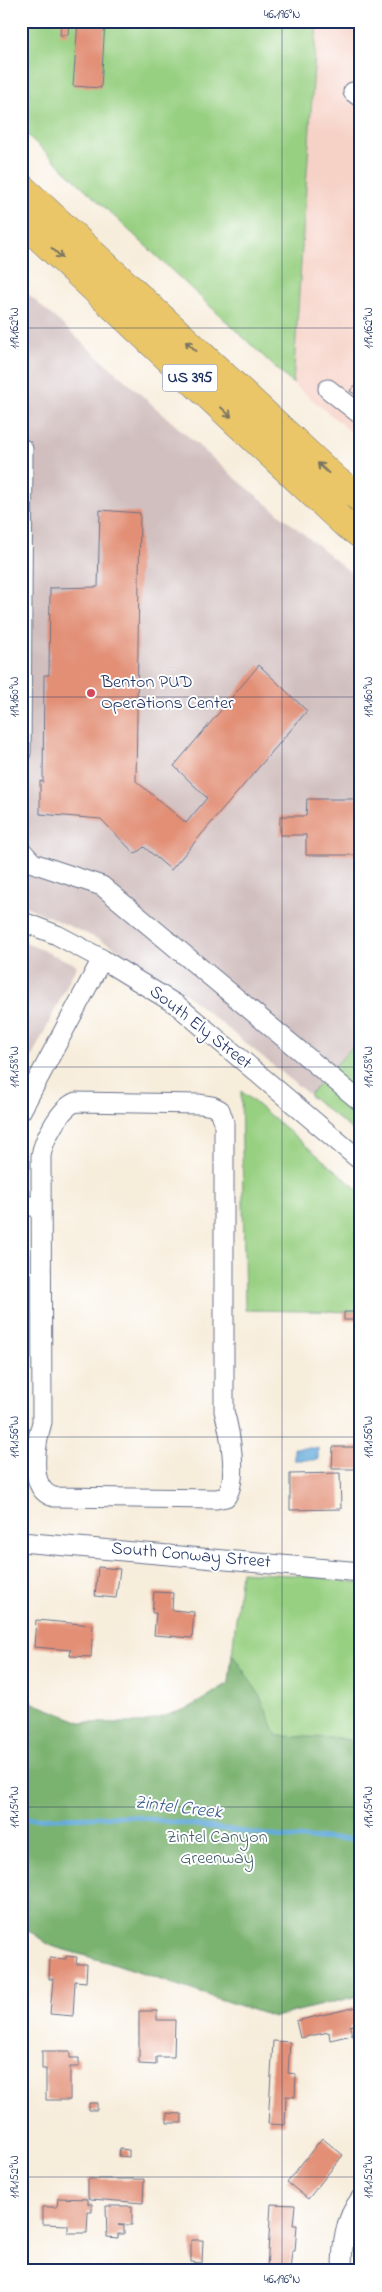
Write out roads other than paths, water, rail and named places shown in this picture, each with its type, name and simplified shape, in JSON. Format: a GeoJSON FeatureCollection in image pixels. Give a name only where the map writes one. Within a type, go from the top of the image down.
{"type":"FeatureCollection","features":[{"type":"Feature","properties":{"kind":"highway","name":"US 395"},"geometry":{"type":"LineString","coordinates":[[21,187],[336,480],[361,499]]}},
{"type":"Feature","properties":{"kind":"highway","name":"US 395"},"geometry":{"type":"LineString","coordinates":[[21,220],[343,522],[361,535]]}},
{"type":"Feature","properties":{"kind":"street"},"geometry":{"type":"LineString","coordinates":[[328,388],[361,416]]}},
{"type":"Feature","properties":{"kind":"street"},"geometry":{"type":"LineString","coordinates":[[21,753],[23,449]]}},
{"type":"Feature","properties":{"kind":"street"},"geometry":{"type":"LineString","coordinates":[[21,850],[33,863],[102,886],[361,1102]]}},
{"type":"Feature","properties":{"kind":"street","name":"South Ely Street"},"geometry":{"type":"LineString","coordinates":[[21,921],[57,935],[102,959],[177,1005],[361,1161]]}},
{"type":"Feature","properties":{"kind":"street"},"geometry":{"type":"LineString","coordinates":[[21,1111],[102,959]]}},
{"type":"Feature","properties":{"kind":"street"},"geometry":{"type":"LineString","coordinates":[[76,1102],[200,1104],[212,1106],[220,1110],[224,1122],[224,1411],[230,1438],[232,1475],[230,1490],[226,1497],[216,1499],[54,1497],[45,1495],[38,1485],[36,1452],[42,1422],[31,1206],[43,1144],[68,1105],[76,1102]]}},
{"type":"Feature","properties":{"kind":"street","name":"South Conway Street"},"geometry":{"type":"LineString","coordinates":[[21,1542],[361,1572]]}},
{"type":"Feature","properties":{"kind":"street"},"geometry":{"type":"LineString","coordinates":[[342,2271],[342,2249],[346,2222],[361,2198]]}},
{"type":"Feature","properties":{"kind":"water"},"geometry":{"type":"Polygon","coordinates":[[[294,1448],[318,1448],[318,1460],[294,1460],[294,1448]]]}},
{"type":"Feature","properties":{"kind":"waterway","name":"Zintel Creek"},"geometry":{"type":"LineString","coordinates":[[21,1819],[128,1816],[290,1838],[361,1839]]}},
{"type":"Feature","properties":{"kind":"place","name":"Benton PUD Operations Center"},"geometry":{"type":"Point","coordinates":[91,693]}},
{"type":"Feature","properties":{"kind":"park label","name":"Zintel Canyon Greenway"},"geometry":{"type":"Point","coordinates":[217,1848]}}]}
